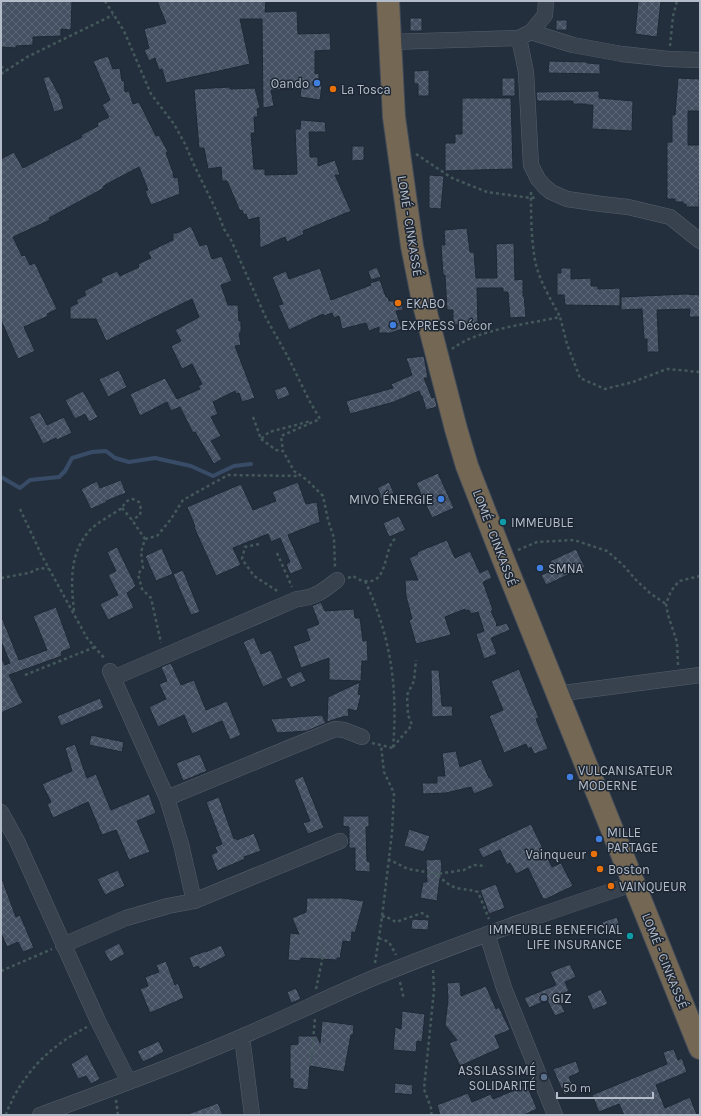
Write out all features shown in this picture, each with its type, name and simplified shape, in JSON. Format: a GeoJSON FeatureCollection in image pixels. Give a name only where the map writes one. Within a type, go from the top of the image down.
{"type":"FeatureCollection","features":[{"type":"Feature","properties":{"kind":"highway","name":"LOMÉ - CINKASSÉ"},"geometry":{"type":"LineString","coordinates":[[388,1],[394,117],[412,246],[423,301],[467,466],[556,694],[700,1048]]}},
{"type":"Feature","properties":{"kind":"street"},"geometry":{"type":"LineString","coordinates":[[546,1],[545,15],[525,35],[531,165],[538,179],[552,192],[567,199],[628,207],[670,217],[700,242]]}},
{"type":"Feature","properties":{"kind":"street"},"geometry":{"type":"LineString","coordinates":[[390,42],[525,35],[622,54],[668,60],[700,60]]}},
{"type":"Feature","properties":{"kind":"street"},"geometry":{"type":"LineString","coordinates":[[194,901],[181,844],[167,798],[111,675],[167,655],[295,600],[308,598],[320,593],[337,580]]}},
{"type":"Feature","properties":{"kind":"street"},"geometry":{"type":"LineString","coordinates":[[556,694],[700,675]]}},
{"type":"Feature","properties":{"kind":"street"},"geometry":{"type":"LineString","coordinates":[[167,798],[335,729],[344,730],[362,737]]}},
{"type":"Feature","properties":{"kind":"street"},"geometry":{"type":"LineString","coordinates":[[1,812],[17,841],[98,1021],[129,1082]]}},
{"type":"Feature","properties":{"kind":"street"},"geometry":{"type":"LineString","coordinates":[[63,945],[126,918],[168,906],[194,901],[340,841]]}},
{"type":"Feature","properties":{"kind":"street"},"geometry":{"type":"LineString","coordinates":[[40,1115],[129,1082],[242,1037],[372,979],[435,954],[490,933],[633,884]]}},
{"type":"Feature","properties":{"kind":"street"},"geometry":{"type":"LineString","coordinates":[[490,933],[504,988],[555,1115]]}},
{"type":"Feature","properties":{"kind":"street"},"geometry":{"type":"LineString","coordinates":[[242,1037],[252,1115]]}},
{"type":"Feature","properties":{"kind":"path"},"geometry":{"type":"LineString","coordinates":[[105,1],[124,32],[151,94],[174,124],[185,144],[266,318],[320,419]]}},
{"type":"Feature","properties":{"kind":"path"},"geometry":{"type":"LineString","coordinates":[[668,60],[672,37],[673,16],[677,1]]}},
{"type":"Feature","properties":{"kind":"path"},"geometry":{"type":"LineString","coordinates":[[1,74],[27,57],[113,16]]}},
{"type":"Feature","properties":{"kind":"path"},"geometry":{"type":"LineString","coordinates":[[1,66],[5,72]]}},
{"type":"Feature","properties":{"kind":"path"},"geometry":{"type":"LineString","coordinates":[[397,142],[452,178],[488,192],[531,198],[535,261],[542,283],[560,317],[567,344],[580,378],[605,389],[634,382],[667,369],[700,372]]}},
{"type":"Feature","properties":{"kind":"path"},"geometry":{"type":"LineString","coordinates":[[439,360],[459,344],[479,335],[560,317]]}},
{"type":"Feature","properties":{"kind":"path"},"geometry":{"type":"LineString","coordinates":[[253,417],[261,439],[276,450],[283,451]]}},
{"type":"Feature","properties":{"kind":"path"},"geometry":{"type":"LineString","coordinates":[[261,439],[268,432],[320,419]]}},
{"type":"Feature","properties":{"kind":"path"},"geometry":{"type":"LineString","coordinates":[[320,419],[281,436],[283,451],[294,470],[307,480],[323,496],[328,520],[334,538],[335,574],[337,580],[343,581],[352,576],[365,581],[371,581],[378,578],[384,570],[388,552],[394,539],[396,538]]}},
{"type":"Feature","properties":{"kind":"path"},"geometry":{"type":"LineString","coordinates":[[145,539],[157,536],[171,519],[183,500],[228,475],[301,476]]}},
{"type":"Feature","properties":{"kind":"path"},"geometry":{"type":"LineString","coordinates":[[74,613],[71,581],[76,551],[89,531],[122,508],[124,503],[128,500],[133,499],[139,502],[140,515],[132,520]]}},
{"type":"Feature","properties":{"kind":"path"},"geometry":{"type":"LineString","coordinates":[[20,508],[49,569],[87,638],[104,658],[111,675]]}},
{"type":"Feature","properties":{"kind":"path"},"geometry":{"type":"LineString","coordinates":[[122,508],[145,539]]}},
{"type":"Feature","properties":{"kind":"path"},"geometry":{"type":"LineString","coordinates":[[145,539],[141,552],[144,568],[138,574],[142,589],[151,598],[162,646],[167,655]]}},
{"type":"Feature","properties":{"kind":"path"},"geometry":{"type":"LineString","coordinates":[[502,556],[537,542],[574,540],[607,551],[651,594],[666,604]]}},
{"type":"Feature","properties":{"kind":"path"},"geometry":{"type":"LineString","coordinates":[[259,544],[245,548],[242,559],[254,576],[295,600]]}},
{"type":"Feature","properties":{"kind":"path"},"geometry":{"type":"LineString","coordinates":[[277,553],[295,600]]}},
{"type":"Feature","properties":{"kind":"path"},"geometry":{"type":"LineString","coordinates":[[1,578],[40,568],[49,569]]}},
{"type":"Feature","properties":{"kind":"path"},"geometry":{"type":"LineString","coordinates":[[678,677],[677,642],[666,604],[671,591],[679,581],[700,576]]}},
{"type":"Feature","properties":{"kind":"path"},"geometry":{"type":"LineString","coordinates":[[365,581],[372,595],[385,634],[390,656],[393,678],[393,748]]}},
{"type":"Feature","properties":{"kind":"path"},"geometry":{"type":"LineString","coordinates":[[24,675],[95,647]]}},
{"type":"Feature","properties":{"kind":"path"},"geometry":{"type":"LineString","coordinates":[[393,748],[412,726],[408,715],[407,695],[414,681],[416,660]]}},
{"type":"Feature","properties":{"kind":"path"},"geometry":{"type":"LineString","coordinates":[[362,737],[370,742],[393,748]]}},
{"type":"Feature","properties":{"kind":"path"},"geometry":{"type":"LineString","coordinates":[[372,979],[382,916],[392,833],[394,793],[384,772],[381,745]]}},
{"type":"Feature","properties":{"kind":"path"},"geometry":{"type":"LineString","coordinates":[[388,859],[408,869],[437,874],[464,870],[474,865],[486,866]]}},
{"type":"Feature","properties":{"kind":"path"},"geometry":{"type":"LineString","coordinates":[[437,874],[447,885],[478,892],[490,933]]}},
{"type":"Feature","properties":{"kind":"path"},"geometry":{"type":"LineString","coordinates":[[382,916],[396,922],[422,913],[430,918]]}},
{"type":"Feature","properties":{"kind":"path"},"geometry":{"type":"LineString","coordinates":[[1,971],[63,945]]}},
{"type":"Feature","properties":{"kind":"path"},"geometry":{"type":"LineString","coordinates":[[431,1115],[432,1111],[424,1089],[434,990],[433,973],[435,954]]}},
{"type":"Feature","properties":{"kind":"path"},"geometry":{"type":"LineString","coordinates":[[6,1115],[16,1094],[32,1069],[59,1044],[98,1021]]}},
{"type":"Feature","properties":{"kind":"building"},"geometry":{"type":"Polygon","coordinates":[[[1,1],[72,1],[71,30],[61,29],[61,36],[33,37],[33,45],[16,46],[16,48],[1,47],[1,1]]]}},
{"type":"Feature","properties":{"kind":"building"},"geometry":{"type":"Polygon","coordinates":[[[157,1],[266,1],[265,12],[297,11],[298,34],[330,33],[331,50],[315,51],[315,74],[319,73],[319,85],[322,85],[320,100],[300,97],[301,89],[271,90],[274,106],[263,108],[262,19],[240,19],[250,64],[166,83],[162,69],[159,70],[155,58],[149,61],[144,50],[149,48],[144,29],[166,23],[157,1]]]}},
{"type":"Feature","properties":{"kind":"building"},"geometry":{"type":"Polygon","coordinates":[[[638,1],[661,1],[657,37],[635,34],[638,1]]]}},
{"type":"Feature","properties":{"kind":"building"},"geometry":{"type":"Polygon","coordinates":[[[410,18],[422,18],[422,31],[410,31],[410,18]]]}},
{"type":"Feature","properties":{"kind":"building"},"geometry":{"type":"Polygon","coordinates":[[[556,20],[567,20],[567,30],[556,30],[556,20]]]}},
{"type":"Feature","properties":{"kind":"building"},"geometry":{"type":"Polygon","coordinates":[[[108,56],[113,69],[120,68],[122,81],[124,80],[125,92],[129,91],[133,104],[139,102],[156,136],[159,135],[168,152],[166,153],[174,178],[178,177],[180,194],[151,205],[145,191],[148,190],[139,167],[49,218],[50,220],[13,237],[22,256],[25,255],[30,265],[35,263],[57,309],[47,314],[48,316],[24,327],[35,351],[18,359],[1,320],[1,159],[14,152],[23,168],[82,137],[81,135],[98,126],[97,123],[109,117],[102,105],[110,100],[93,61],[108,56]]]}},
{"type":"Feature","properties":{"kind":"building"},"geometry":{"type":"Polygon","coordinates":[[[549,61],[587,62],[600,64],[600,74],[548,73],[549,61]]]}},
{"type":"Feature","properties":{"kind":"building"},"geometry":{"type":"Polygon","coordinates":[[[429,70],[429,96],[418,96],[418,84],[414,84],[414,71],[429,70]]]}},
{"type":"Feature","properties":{"kind":"building"},"geometry":{"type":"Polygon","coordinates":[[[49,76],[59,93],[64,109],[54,112],[43,78],[49,76]]]}},
{"type":"Feature","properties":{"kind":"building"},"geometry":{"type":"Polygon","coordinates":[[[502,78],[515,78],[515,96],[502,96],[502,78]]]}},
{"type":"Feature","properties":{"kind":"building"},"geometry":{"type":"Polygon","coordinates":[[[678,78],[700,79],[700,111],[688,111],[688,145],[700,145],[699,207],[686,207],[686,204],[683,204],[683,202],[675,202],[675,199],[667,199],[667,142],[672,142],[672,115],[675,115],[678,78]]]}},
{"type":"Feature","properties":{"kind":"building"},"geometry":{"type":"Polygon","coordinates":[[[230,87],[230,89],[255,88],[260,108],[257,109],[258,117],[254,117],[255,133],[251,133],[254,169],[265,169],[265,175],[297,174],[295,129],[300,129],[301,120],[325,122],[326,132],[309,132],[310,157],[318,157],[318,166],[335,160],[340,175],[335,175],[351,211],[303,231],[304,234],[287,242],[285,237],[260,248],[259,217],[248,220],[246,214],[244,215],[242,210],[240,211],[227,181],[222,181],[221,167],[208,169],[204,148],[199,148],[194,89],[230,87]]]}},
{"type":"Feature","properties":{"kind":"building"},"geometry":{"type":"Polygon","coordinates":[[[599,91],[599,98],[633,101],[632,131],[592,129],[593,105],[573,104],[573,101],[537,101],[536,92],[599,91]]]}},
{"type":"Feature","properties":{"kind":"building"},"geometry":{"type":"Polygon","coordinates":[[[462,98],[511,98],[513,169],[445,171],[445,143],[455,143],[455,134],[462,134],[462,98]]]}},
{"type":"Feature","properties":{"kind":"building"},"geometry":{"type":"Polygon","coordinates":[[[352,146],[364,146],[364,160],[352,161],[352,146]]]}},
{"type":"Feature","properties":{"kind":"building"},"geometry":{"type":"Polygon","coordinates":[[[429,175],[444,176],[441,209],[429,208],[429,175]]]}},
{"type":"Feature","properties":{"kind":"building"},"geometry":{"type":"Polygon","coordinates":[[[191,226],[200,246],[207,244],[212,259],[222,256],[232,281],[221,285],[228,305],[238,305],[239,321],[241,321],[241,333],[239,333],[241,345],[235,346],[255,398],[242,402],[239,393],[236,394],[235,391],[213,402],[218,414],[211,417],[221,436],[211,441],[222,459],[214,464],[195,432],[193,433],[180,407],[171,411],[167,402],[140,416],[130,394],[165,378],[177,399],[200,389],[198,386],[202,384],[192,364],[182,369],[171,346],[181,341],[175,330],[199,317],[192,299],[106,341],[96,319],[70,319],[70,307],[78,303],[76,300],[86,295],[84,291],[102,282],[101,278],[117,271],[120,276],[139,267],[138,264],[151,258],[148,252],[173,240],[173,233],[177,233],[191,226]]]}},
{"type":"Feature","properties":{"kind":"building"},"geometry":{"type":"Polygon","coordinates":[[[467,228],[470,252],[474,252],[476,278],[497,278],[496,244],[514,243],[515,280],[523,279],[523,296],[526,317],[510,318],[508,292],[503,292],[503,288],[477,288],[478,325],[453,325],[453,310],[447,310],[445,275],[443,275],[441,245],[445,245],[444,230],[467,228]]]}},
{"type":"Feature","properties":{"kind":"building"},"geometry":{"type":"Polygon","coordinates":[[[377,267],[381,277],[371,280],[368,271],[377,267]]]}},
{"type":"Feature","properties":{"kind":"building"},"geometry":{"type":"Polygon","coordinates":[[[320,268],[331,300],[371,285],[370,283],[380,280],[389,301],[402,300],[403,310],[396,311],[402,329],[391,333],[379,333],[379,327],[369,331],[366,323],[342,329],[339,316],[334,318],[332,313],[324,316],[323,314],[289,330],[278,305],[283,304],[272,277],[286,271],[289,279],[320,268]]]}},
{"type":"Feature","properties":{"kind":"building"},"geometry":{"type":"Polygon","coordinates":[[[561,268],[571,268],[571,279],[591,278],[591,286],[598,286],[598,289],[620,288],[620,306],[565,305],[564,295],[557,295],[557,273],[561,273],[561,268]]]}},
{"type":"Feature","properties":{"kind":"building"},"geometry":{"type":"Polygon","coordinates":[[[686,294],[700,295],[700,317],[689,317],[690,309],[657,310],[659,352],[647,352],[647,339],[644,339],[642,309],[621,310],[621,297],[686,294]]]}},
{"type":"Feature","properties":{"kind":"building"},"geometry":{"type":"Polygon","coordinates":[[[424,356],[428,378],[424,378],[432,398],[435,397],[437,407],[426,410],[419,391],[394,402],[350,414],[346,401],[393,388],[391,384],[412,375],[406,358],[424,356]]]}},
{"type":"Feature","properties":{"kind":"building"},"geometry":{"type":"Polygon","coordinates":[[[119,370],[127,387],[108,397],[99,379],[119,370]]]}},
{"type":"Feature","properties":{"kind":"building"},"geometry":{"type":"Polygon","coordinates":[[[286,386],[290,395],[278,400],[274,390],[286,386]]]}},
{"type":"Feature","properties":{"kind":"building"},"geometry":{"type":"Polygon","coordinates":[[[83,391],[98,417],[89,422],[85,414],[75,419],[65,400],[83,391]]]}},
{"type":"Feature","properties":{"kind":"building"},"geometry":{"type":"Polygon","coordinates":[[[40,412],[47,425],[64,417],[72,433],[57,440],[56,438],[43,444],[29,417],[40,412]]]}},
{"type":"Feature","properties":{"kind":"building"},"geometry":{"type":"Polygon","coordinates":[[[438,473],[454,508],[432,518],[416,483],[438,473]]]}},
{"type":"Feature","properties":{"kind":"building"},"geometry":{"type":"Polygon","coordinates":[[[121,480],[126,493],[91,509],[81,489],[97,481],[100,488],[121,480]]]}},
{"type":"Feature","properties":{"kind":"building"},"geometry":{"type":"Polygon","coordinates":[[[298,482],[306,504],[317,502],[320,522],[288,535],[303,569],[290,574],[286,564],[290,562],[280,538],[271,542],[268,534],[233,548],[241,565],[216,576],[194,527],[195,526],[187,507],[241,484],[253,510],[276,501],[272,492],[298,482]]]}},
{"type":"Feature","properties":{"kind":"building"},"geometry":{"type":"Polygon","coordinates":[[[389,482],[394,493],[380,499],[380,493],[377,488],[389,482]]]}},
{"type":"Feature","properties":{"kind":"building"},"geometry":{"type":"Polygon","coordinates":[[[399,516],[406,530],[389,537],[383,523],[399,516]]]}},
{"type":"Feature","properties":{"kind":"building"},"geometry":{"type":"Polygon","coordinates":[[[447,540],[455,558],[470,551],[480,573],[488,569],[492,578],[483,582],[493,610],[491,611],[497,624],[496,625],[507,623],[510,630],[491,638],[497,654],[484,659],[476,634],[484,631],[478,612],[471,614],[469,610],[466,611],[465,609],[445,617],[451,635],[416,644],[409,620],[412,619],[406,596],[405,580],[418,580],[409,558],[418,554],[417,552],[447,540]]]}},
{"type":"Feature","properties":{"kind":"building"},"geometry":{"type":"Polygon","coordinates":[[[117,547],[136,586],[127,593],[134,608],[108,620],[100,604],[118,595],[108,575],[116,571],[107,552],[117,547]]]}},
{"type":"Feature","properties":{"kind":"building"},"geometry":{"type":"Polygon","coordinates":[[[162,548],[173,574],[156,581],[145,556],[162,548]]]}},
{"type":"Feature","properties":{"kind":"building"},"geometry":{"type":"Polygon","coordinates":[[[576,549],[585,567],[546,585],[541,575],[554,570],[550,561],[576,549]]]}},
{"type":"Feature","properties":{"kind":"building"},"geometry":{"type":"Polygon","coordinates":[[[183,570],[200,612],[191,615],[173,574],[183,570]]]}},
{"type":"Feature","properties":{"kind":"building"},"geometry":{"type":"Polygon","coordinates":[[[321,602],[325,611],[354,609],[355,618],[360,618],[363,641],[367,640],[368,661],[362,661],[361,681],[329,680],[329,658],[301,668],[293,646],[310,640],[306,629],[319,624],[312,606],[321,602]]]}},
{"type":"Feature","properties":{"kind":"building"},"geometry":{"type":"Polygon","coordinates":[[[56,607],[71,648],[61,652],[62,656],[9,675],[23,703],[1,713],[1,658],[5,665],[10,663],[1,641],[1,615],[19,660],[47,650],[33,616],[56,607]]]}},
{"type":"Feature","properties":{"kind":"building"},"geometry":{"type":"Polygon","coordinates":[[[254,637],[261,654],[271,650],[283,678],[263,687],[243,642],[254,637]]]}},
{"type":"Feature","properties":{"kind":"building"},"geometry":{"type":"Polygon","coordinates":[[[171,663],[181,685],[194,680],[206,710],[227,701],[241,735],[230,740],[222,721],[192,734],[184,715],[158,727],[149,707],[166,699],[159,684],[167,681],[161,667],[171,663]]]}},
{"type":"Feature","properties":{"kind":"building"},"geometry":{"type":"Polygon","coordinates":[[[519,669],[539,718],[536,719],[548,749],[534,754],[531,747],[528,749],[526,744],[504,753],[489,716],[503,710],[491,681],[519,669]]]}},
{"type":"Feature","properties":{"kind":"building"},"geometry":{"type":"Polygon","coordinates":[[[431,670],[439,670],[442,706],[452,706],[453,716],[432,717],[431,670]]]}},
{"type":"Feature","properties":{"kind":"building"},"geometry":{"type":"Polygon","coordinates":[[[301,671],[306,681],[291,688],[286,678],[301,671]]]}},
{"type":"Feature","properties":{"kind":"building"},"geometry":{"type":"Polygon","coordinates":[[[360,682],[358,694],[361,695],[357,711],[348,709],[349,716],[327,722],[328,697],[360,682]]]}},
{"type":"Feature","properties":{"kind":"building"},"geometry":{"type":"Polygon","coordinates":[[[100,698],[104,708],[61,726],[57,716],[100,698]]]}},
{"type":"Feature","properties":{"kind":"building"},"geometry":{"type":"Polygon","coordinates":[[[322,715],[326,723],[307,731],[277,733],[271,719],[322,715]]]}},
{"type":"Feature","properties":{"kind":"building"},"geometry":{"type":"Polygon","coordinates":[[[91,735],[124,742],[122,752],[89,745],[91,735]]]}},
{"type":"Feature","properties":{"kind":"building"},"geometry":{"type":"Polygon","coordinates":[[[75,744],[87,778],[96,774],[111,810],[149,794],[156,813],[137,821],[150,852],[129,860],[116,830],[102,835],[88,802],[53,818],[47,804],[51,802],[42,784],[72,771],[65,748],[75,744]]]}},
{"type":"Feature","properties":{"kind":"building"},"geometry":{"type":"Polygon","coordinates":[[[456,751],[460,767],[481,759],[494,786],[474,794],[471,787],[446,793],[423,794],[422,783],[437,783],[437,776],[445,776],[442,753],[456,751]]]}},
{"type":"Feature","properties":{"kind":"building"},"geometry":{"type":"Polygon","coordinates":[[[200,754],[207,771],[183,781],[176,763],[200,754]]]}},
{"type":"Feature","properties":{"kind":"building"},"geometry":{"type":"Polygon","coordinates":[[[303,776],[324,828],[308,834],[303,823],[310,821],[294,780],[303,776]]]}},
{"type":"Feature","properties":{"kind":"building"},"geometry":{"type":"Polygon","coordinates":[[[219,797],[234,839],[236,838],[237,840],[254,833],[261,851],[244,857],[245,859],[217,871],[211,855],[217,852],[215,847],[222,844],[206,802],[219,797]]]}},
{"type":"Feature","properties":{"kind":"building"},"geometry":{"type":"Polygon","coordinates":[[[343,816],[369,816],[369,827],[366,827],[367,861],[370,862],[370,872],[355,871],[355,848],[349,848],[349,827],[343,826],[343,816]]]}},
{"type":"Feature","properties":{"kind":"building"},"geometry":{"type":"Polygon","coordinates":[[[531,824],[552,867],[561,863],[573,886],[546,899],[543,899],[528,868],[516,874],[510,863],[507,865],[500,850],[483,858],[478,849],[531,824]]]}},
{"type":"Feature","properties":{"kind":"building"},"geometry":{"type":"Polygon","coordinates":[[[409,829],[430,836],[424,852],[404,846],[409,829]]]}},
{"type":"Feature","properties":{"kind":"building"},"geometry":{"type":"Polygon","coordinates":[[[441,859],[442,871],[437,901],[420,898],[423,882],[427,882],[426,860],[441,859]]]}},
{"type":"Feature","properties":{"kind":"building"},"geometry":{"type":"Polygon","coordinates":[[[118,870],[125,886],[105,895],[97,879],[118,870]]]}},
{"type":"Feature","properties":{"kind":"building"},"geometry":{"type":"Polygon","coordinates":[[[2,879],[16,917],[20,915],[34,948],[23,952],[18,942],[7,947],[1,933],[2,879]]]}},
{"type":"Feature","properties":{"kind":"building"},"geometry":{"type":"Polygon","coordinates":[[[496,884],[505,908],[489,914],[480,890],[496,884]]]}},
{"type":"Feature","properties":{"kind":"building"},"geometry":{"type":"Polygon","coordinates":[[[307,898],[342,898],[364,901],[355,933],[352,932],[351,942],[343,941],[340,958],[337,958],[337,960],[301,958],[300,961],[288,960],[290,933],[299,934],[292,918],[306,912],[307,898]]]}},
{"type":"Feature","properties":{"kind":"building"},"geometry":{"type":"Polygon","coordinates":[[[617,917],[620,927],[605,932],[602,922],[617,917]]]}},
{"type":"Feature","properties":{"kind":"building"},"geometry":{"type":"Polygon","coordinates":[[[412,919],[429,920],[428,930],[411,929],[412,919]]]}},
{"type":"Feature","properties":{"kind":"building"},"geometry":{"type":"Polygon","coordinates":[[[119,943],[125,954],[110,962],[104,951],[119,943]]]}},
{"type":"Feature","properties":{"kind":"building"},"geometry":{"type":"Polygon","coordinates":[[[221,945],[226,956],[200,969],[198,966],[193,968],[189,957],[206,952],[221,945]]]}},
{"type":"Feature","properties":{"kind":"building"},"geometry":{"type":"Polygon","coordinates":[[[166,961],[175,985],[178,983],[184,998],[150,1013],[140,989],[148,986],[145,977],[159,972],[156,965],[166,961]]]}},
{"type":"Feature","properties":{"kind":"building"},"geometry":{"type":"Polygon","coordinates":[[[570,964],[576,977],[565,982],[569,991],[557,996],[565,1012],[555,1016],[547,1000],[529,1008],[524,998],[556,985],[550,972],[570,964]]]}},
{"type":"Feature","properties":{"kind":"building"},"geometry":{"type":"Polygon","coordinates":[[[460,982],[461,996],[486,986],[496,1009],[499,1007],[510,1030],[495,1036],[500,1048],[460,1066],[449,1043],[457,1040],[445,1025],[448,1000],[447,983],[460,982]]]}},
{"type":"Feature","properties":{"kind":"building"},"geometry":{"type":"Polygon","coordinates":[[[296,988],[301,999],[291,1003],[287,992],[296,988]]]}},
{"type":"Feature","properties":{"kind":"building"},"geometry":{"type":"Polygon","coordinates":[[[601,989],[608,1004],[593,1010],[587,996],[601,989]]]}},
{"type":"Feature","properties":{"kind":"building"},"geometry":{"type":"Polygon","coordinates":[[[402,1011],[425,1014],[422,1042],[417,1041],[416,1052],[393,1050],[395,1027],[401,1029],[402,1011]]]}},
{"type":"Feature","properties":{"kind":"building"},"geometry":{"type":"Polygon","coordinates":[[[322,1021],[354,1025],[344,1072],[310,1066],[308,1090],[293,1088],[293,1079],[290,1079],[290,1045],[298,1044],[298,1036],[317,1036],[320,1043],[322,1021]]]}},
{"type":"Feature","properties":{"kind":"building"},"geometry":{"type":"Polygon","coordinates":[[[159,1041],[164,1052],[143,1062],[137,1051],[159,1041]]]}},
{"type":"Feature","properties":{"kind":"building"},"geometry":{"type":"Polygon","coordinates":[[[674,1049],[678,1060],[682,1058],[687,1072],[656,1085],[665,1108],[690,1097],[697,1115],[624,1115],[619,1104],[599,1112],[592,1095],[667,1064],[663,1052],[674,1049]]]}},
{"type":"Feature","properties":{"kind":"building"},"geometry":{"type":"Polygon","coordinates":[[[87,1054],[100,1079],[91,1084],[86,1076],[78,1079],[71,1064],[87,1054]]]}},
{"type":"Feature","properties":{"kind":"building"},"geometry":{"type":"Polygon","coordinates":[[[576,1061],[580,1072],[569,1077],[575,1091],[564,1095],[553,1069],[576,1061]]]}},
{"type":"Feature","properties":{"kind":"building"},"geometry":{"type":"Polygon","coordinates":[[[395,1083],[413,1085],[412,1095],[394,1093],[395,1083]]]}},
{"type":"Feature","properties":{"kind":"building"},"geometry":{"type":"Polygon","coordinates":[[[527,1085],[537,1109],[524,1115],[440,1115],[437,1105],[468,1093],[472,1102],[491,1094],[493,1099],[527,1085]]]}},
{"type":"Feature","properties":{"kind":"building"},"geometry":{"type":"Polygon","coordinates":[[[218,1103],[223,1115],[188,1115],[188,1114],[218,1103]]]}},
{"type":"Feature","properties":{"kind":"waterway"},"geometry":{"type":"LineString","coordinates":[[1,477],[20,488],[30,480],[59,477],[65,471],[72,458],[92,452],[106,451],[115,458],[129,462],[155,458],[191,466],[213,476],[234,466],[251,464]]}},
{"type":"Feature","properties":{"kind":"place","name":"Oando"},"geometry":{"type":"Point","coordinates":[317,83]}},
{"type":"Feature","properties":{"kind":"place","name":"La Tosca"},"geometry":{"type":"Point","coordinates":[333,89]}},
{"type":"Feature","properties":{"kind":"place","name":"EKABO"},"geometry":{"type":"Point","coordinates":[398,303]}},
{"type":"Feature","properties":{"kind":"place","name":"EXPRESS Décor"},"geometry":{"type":"Point","coordinates":[393,325]}},
{"type":"Feature","properties":{"kind":"place","name":"MIVO ÉNERGIE"},"geometry":{"type":"Point","coordinates":[441,499]}},
{"type":"Feature","properties":{"kind":"place","name":"IMMEUBLE"},"geometry":{"type":"Point","coordinates":[503,522]}},
{"type":"Feature","properties":{"kind":"place","name":"SMNA"},"geometry":{"type":"Point","coordinates":[540,568]}},
{"type":"Feature","properties":{"kind":"place","name":"VULCANISATEUR MODERNE"},"geometry":{"type":"Point","coordinates":[570,777]}},
{"type":"Feature","properties":{"kind":"place","name":"MILLE PARTAGE"},"geometry":{"type":"Point","coordinates":[599,839]}},
{"type":"Feature","properties":{"kind":"place","name":"Vainqueur"},"geometry":{"type":"Point","coordinates":[594,854]}},
{"type":"Feature","properties":{"kind":"place","name":"Boston"},"geometry":{"type":"Point","coordinates":[600,869]}},
{"type":"Feature","properties":{"kind":"place","name":"VAINQUEUR"},"geometry":{"type":"Point","coordinates":[611,886]}},
{"type":"Feature","properties":{"kind":"place","name":"IMMEUBLE BENEFICIAL LIFE INSURANCE"},"geometry":{"type":"Point","coordinates":[630,936]}},
{"type":"Feature","properties":{"kind":"place","name":"GIZ"},"geometry":{"type":"Point","coordinates":[544,998]}},
{"type":"Feature","properties":{"kind":"place","name":"ASSILASSIMÉ SOLIDARITÉ"},"geometry":{"type":"Point","coordinates":[544,1077]}}]}
